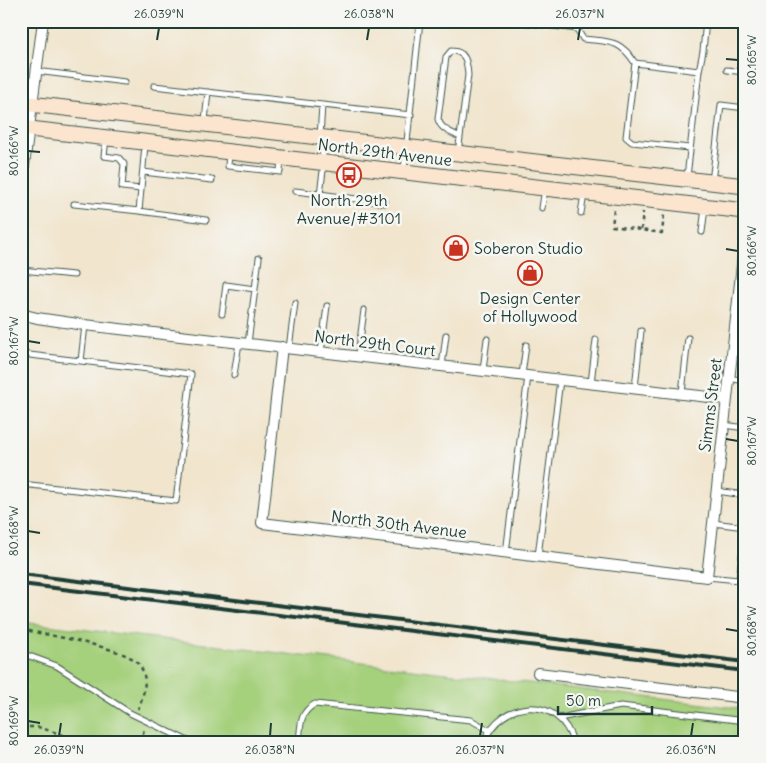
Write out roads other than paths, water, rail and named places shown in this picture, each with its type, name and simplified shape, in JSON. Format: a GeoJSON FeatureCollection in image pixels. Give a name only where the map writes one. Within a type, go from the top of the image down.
{"type":"FeatureCollection","features":[{"type":"Feature","properties":{"kind":"street"},"geometry":{"type":"LineString","coordinates":[[21,188],[26,104],[36,71],[43,21]]}},
{"type":"Feature","properties":{"kind":"street","name":"North 29th Avenue"},"geometry":{"type":"LineString","coordinates":[[26,104],[745,186]]}},
{"type":"Feature","properties":{"kind":"street","name":"North 29th Avenue"},"geometry":{"type":"LineString","coordinates":[[25,128],[745,211]]}},
{"type":"Feature","properties":{"kind":"street","name":"Simms Street"},"geometry":{"type":"LineString","coordinates":[[707,577],[745,238]]}},
{"type":"Feature","properties":{"kind":"street","name":"North 29th Court"},"geometry":{"type":"LineString","coordinates":[[21,314],[85,325],[726,399]]}},
{"type":"Feature","properties":{"kind":"street","name":"North 30th Avenue"},"geometry":{"type":"LineString","coordinates":[[285,347],[262,523],[707,577]]}},
{"type":"Feature","properties":{"kind":"street"},"geometry":{"type":"LineString","coordinates":[[538,673],[745,698]]}},
{"type":"Feature","properties":{"kind":"lane"},"geometry":{"type":"LineString","coordinates":[[404,172],[420,21]]}},
{"type":"Feature","properties":{"kind":"lane"},"geometry":{"type":"LineString","coordinates":[[513,21],[577,29],[583,39],[614,43],[627,50],[634,63],[626,138],[632,142],[690,148]]}},
{"type":"Feature","properties":{"kind":"lane"},"geometry":{"type":"LineString","coordinates":[[686,179],[706,21]]}},
{"type":"Feature","properties":{"kind":"lane"},"geometry":{"type":"LineString","coordinates":[[458,153],[468,75],[467,62],[464,56],[458,51],[451,51],[446,57],[438,119],[443,129],[460,137]]}},
{"type":"Feature","properties":{"kind":"lane"},"geometry":{"type":"LineString","coordinates":[[634,63],[699,71]]}},
{"type":"Feature","properties":{"kind":"lane"},"geometry":{"type":"LineString","coordinates":[[727,70],[745,72]]}},
{"type":"Feature","properties":{"kind":"lane"},"geometry":{"type":"LineString","coordinates":[[36,71],[125,82]]}},
{"type":"Feature","properties":{"kind":"lane"},"geometry":{"type":"LineString","coordinates":[[154,86],[411,115]]}},
{"type":"Feature","properties":{"kind":"lane"},"geometry":{"type":"LineString","coordinates":[[205,124],[208,92]]}},
{"type":"Feature","properties":{"kind":"lane"},"geometry":{"type":"LineString","coordinates":[[320,194],[324,163],[320,137],[322,105]]}},
{"type":"Feature","properties":{"kind":"lane"},"geometry":{"type":"LineString","coordinates":[[712,182],[721,105],[745,108]]}},
{"type":"Feature","properties":{"kind":"lane"},"geometry":{"type":"LineString","coordinates":[[106,138],[104,156],[118,158],[124,164],[122,187],[141,189]]}},
{"type":"Feature","properties":{"kind":"lane"},"geometry":{"type":"LineString","coordinates":[[139,211],[145,142]]}},
{"type":"Feature","properties":{"kind":"lane"},"geometry":{"type":"LineString","coordinates":[[142,172],[212,180]]}},
{"type":"Feature","properties":{"kind":"lane"},"geometry":{"type":"LineString","coordinates":[[542,208],[545,188]]}},
{"type":"Feature","properties":{"kind":"lane"},"geometry":{"type":"LineString","coordinates":[[295,191],[385,203]]}},
{"type":"Feature","properties":{"kind":"lane"},"geometry":{"type":"LineString","coordinates":[[581,213],[584,192]]}},
{"type":"Feature","properties":{"kind":"lane"},"geometry":{"type":"LineString","coordinates":[[74,204],[206,220]]}},
{"type":"Feature","properties":{"kind":"lane"},"geometry":{"type":"LineString","coordinates":[[702,232],[705,207]]}},
{"type":"Feature","properties":{"kind":"lane"},"geometry":{"type":"LineString","coordinates":[[234,375],[244,343],[259,258]]}},
{"type":"Feature","properties":{"kind":"lane"},"geometry":{"type":"LineString","coordinates":[[21,270],[74,275]]}},
{"type":"Feature","properties":{"kind":"lane"},"geometry":{"type":"LineString","coordinates":[[222,314],[226,285],[255,289]]}},
{"type":"Feature","properties":{"kind":"lane"},"geometry":{"type":"LineString","coordinates":[[285,347],[295,302]]}},
{"type":"Feature","properties":{"kind":"lane"},"geometry":{"type":"LineString","coordinates":[[321,352],[327,306]]}},
{"type":"Feature","properties":{"kind":"lane"},"geometry":{"type":"LineString","coordinates":[[358,356],[364,310]]}},
{"type":"Feature","properties":{"kind":"lane"},"geometry":{"type":"LineString","coordinates":[[81,361],[85,325]]}},
{"type":"Feature","properties":{"kind":"lane"},"geometry":{"type":"LineString","coordinates":[[635,389],[641,331]]}},
{"type":"Feature","properties":{"kind":"lane"},"geometry":{"type":"LineString","coordinates":[[442,366],[446,335]]}},
{"type":"Feature","properties":{"kind":"lane"},"geometry":{"type":"LineString","coordinates":[[733,337],[745,338]]}},
{"type":"Feature","properties":{"kind":"lane"},"geometry":{"type":"LineString","coordinates":[[682,394],[688,338]]}},
{"type":"Feature","properties":{"kind":"lane"},"geometry":{"type":"LineString","coordinates":[[483,371],[487,339]]}},
{"type":"Feature","properties":{"kind":"lane"},"geometry":{"type":"LineString","coordinates":[[591,384],[596,340]]}},
{"type":"Feature","properties":{"kind":"lane"},"geometry":{"type":"LineString","coordinates":[[506,553],[525,376],[526,345]]}},
{"type":"Feature","properties":{"kind":"lane"},"geometry":{"type":"LineString","coordinates":[[21,354],[191,374],[176,501],[21,484]]}},
{"type":"Feature","properties":{"kind":"lane"},"geometry":{"type":"LineString","coordinates":[[728,378],[745,380]]}},
{"type":"Feature","properties":{"kind":"lane"},"geometry":{"type":"LineString","coordinates":[[538,556],[560,380]]}},
{"type":"Feature","properties":{"kind":"lane"},"geometry":{"type":"LineString","coordinates":[[723,425],[745,428]]}},
{"type":"Feature","properties":{"kind":"lane"},"geometry":{"type":"LineString","coordinates":[[716,491],[745,495]]}},
{"type":"Feature","properties":{"kind":"lane"},"geometry":{"type":"LineString","coordinates":[[712,523],[745,527]]}},
{"type":"Feature","properties":{"kind":"lane"},"geometry":{"type":"LineString","coordinates":[[707,577],[739,580],[745,532]]}},
{"type":"Feature","properties":{"kind":"lane"},"geometry":{"type":"LineString","coordinates":[[21,653],[57,666],[136,715],[190,742]]}},
{"type":"Feature","properties":{"kind":"lane"},"geometry":{"type":"LineString","coordinates":[[299,742],[302,716],[308,708],[315,704],[472,720],[489,730]]}},
{"type":"Feature","properties":{"kind":"lane"},"geometry":{"type":"LineString","coordinates":[[559,718],[621,706],[745,721]]}},
{"type":"Feature","properties":{"kind":"lane"},"geometry":{"type":"LineString","coordinates":[[484,742],[495,722],[512,711],[528,708],[543,710],[559,718],[570,731],[575,741]]}},
{"type":"Feature","properties":{"kind":"railway"},"geometry":{"type":"LineString","coordinates":[[21,574],[745,662]]}},
{"type":"Feature","properties":{"kind":"railway"},"geometry":{"type":"LineString","coordinates":[[21,584],[745,671]]}},
{"type":"Feature","properties":{"kind":"place","name":"North 29th Avenue/#3101"},"geometry":{"type":"Point","coordinates":[349,175]}},
{"type":"Feature","properties":{"kind":"place","name":"Soberon Studio"},"geometry":{"type":"Point","coordinates":[456,248]}},
{"type":"Feature","properties":{"kind":"place","name":"Design Center of Hollywood"},"geometry":{"type":"Point","coordinates":[530,273]}}]}
